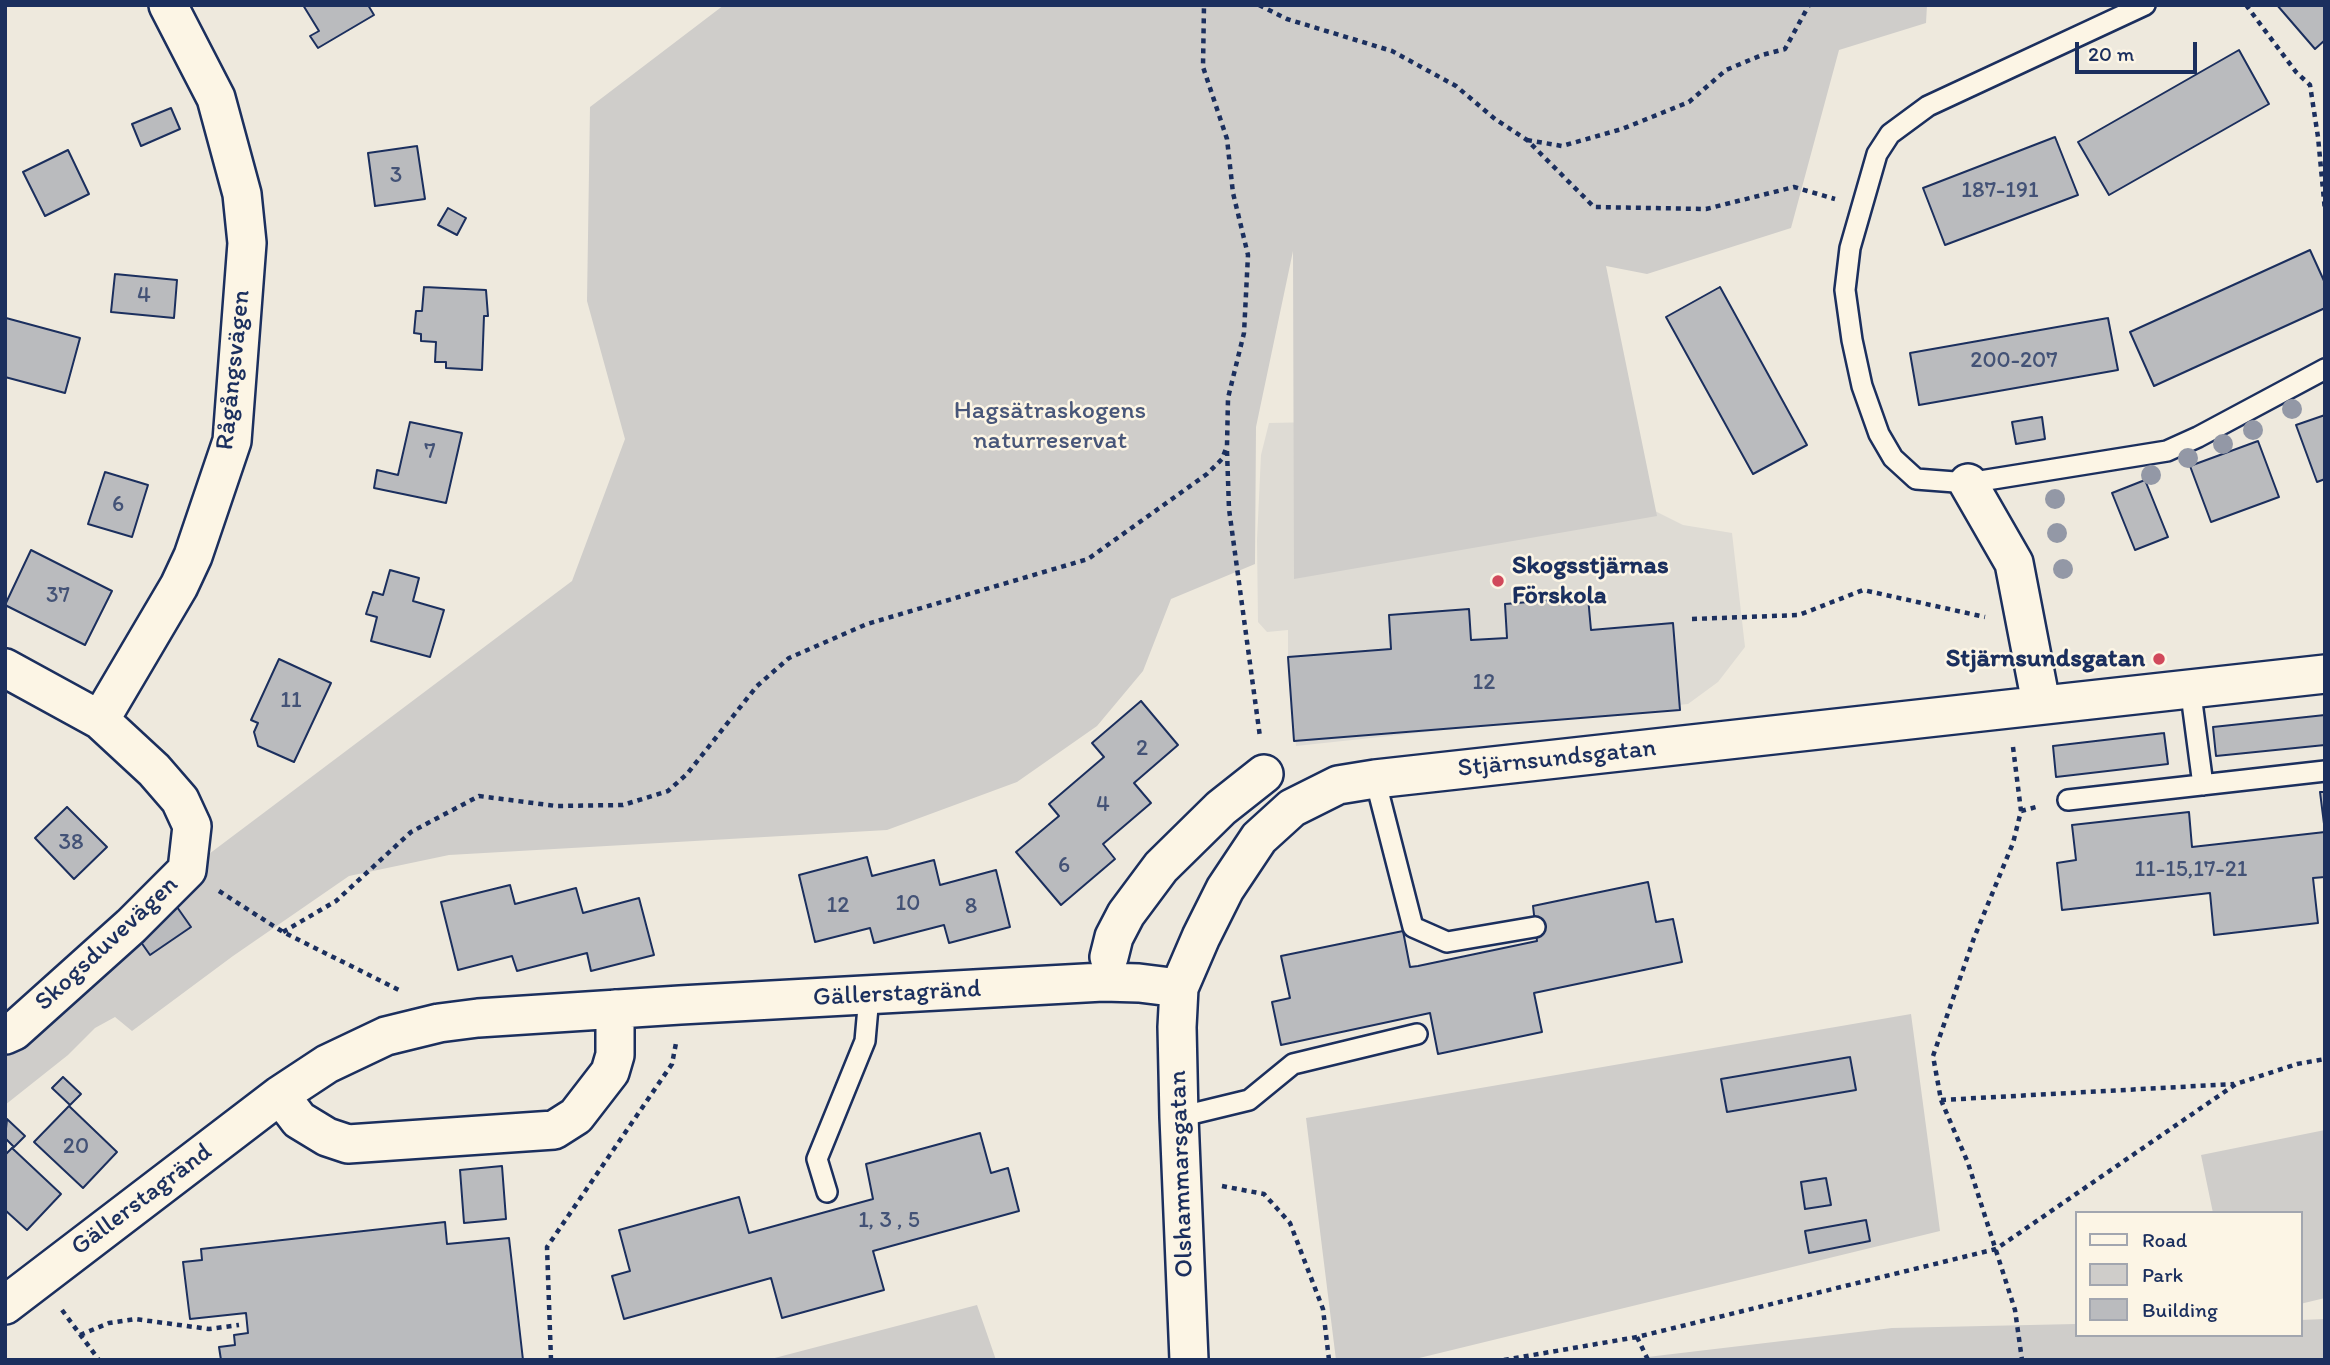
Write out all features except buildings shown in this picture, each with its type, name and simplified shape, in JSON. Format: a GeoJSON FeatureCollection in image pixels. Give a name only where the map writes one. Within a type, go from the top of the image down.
{"type":"FeatureCollection","features":[{"type":"Feature","properties":{"kind":"street","name":"Rågångsvägen"},"geometry":{"type":"LineString","coordinates":[[100,720],[180,586],[193,556],[232,441],[247,243],[242,194],[216,98],[168,5]]}},
{"type":"Feature","properties":{"kind":"street"},"geometry":{"type":"LineString","coordinates":[[1968,483],[2014,563],[2041,704]]}},
{"type":"Feature","properties":{"kind":"street","name":"Skogsduvevägen"},"geometry":{"type":"LineString","coordinates":[[5,668],[100,720],[154,770],[180,800],[192,826],[187,870],[131,926],[14,1031],[5,1035]]}},
{"type":"Feature","properties":{"kind":"street","name":"Stjärnsundsgatan"},"geometry":{"type":"LineString","coordinates":[[1179,988],[1225,889],[1259,838],[1292,808],[1338,785],[2190,687],[2325,674]]}},
{"type":"Feature","properties":{"kind":"street"},"geometry":{"type":"LineString","coordinates":[[1109,957],[1114,937],[1126,914],[1161,867],[1221,808],[1264,774]]}},
{"type":"Feature","properties":{"kind":"street","name":"Gällerstagränd"},"geometry":{"type":"LineString","coordinates":[[5,1305],[279,1095],[327,1064],[386,1036],[439,1023],[478,1018],[615,1009],[1103,982],[1179,988]]}},
{"type":"Feature","properties":{"kind":"street","name":"Olshammarsgatan"},"geometry":{"type":"LineString","coordinates":[[1179,988],[1179,1117],[1189,1360]]}},
{"type":"Feature","properties":{"kind":"street"},"geometry":{"type":"LineString","coordinates":[[279,1095],[299,1121],[327,1138],[348,1144],[554,1130],[576,1116],[610,1072],[615,1055],[615,1009]]}},
{"type":"Feature","properties":{"kind":"lane"},"geometry":{"type":"LineString","coordinates":[[2145,5],[1928,106],[1890,134],[1877,154],[1850,248],[1845,290],[1862,386],[1879,434],[1894,458],[1916,479],[1968,483],[2167,450],[2198,437],[2325,369]]}},
{"type":"Feature","properties":{"kind":"lane"},"geometry":{"type":"LineString","coordinates":[[2190,687],[2203,785]]}},
{"type":"Feature","properties":{"kind":"lane"},"geometry":{"type":"LineString","coordinates":[[2068,800],[2325,771]]}},
{"type":"Feature","properties":{"kind":"lane"},"geometry":{"type":"LineString","coordinates":[[1375,779],[1413,927],[1447,942],[1535,927]]}},
{"type":"Feature","properties":{"kind":"lane"},"geometry":{"type":"LineString","coordinates":[[827,1192],[817,1159],[865,1041],[869,996]]}},
{"type":"Feature","properties":{"kind":"lane"},"geometry":{"type":"LineString","coordinates":[[1179,1117],[1249,1100],[1293,1064],[1417,1034]]}},
{"type":"Feature","properties":{"kind":"path"},"geometry":{"type":"LineString","coordinates":[[1204,5],[1203,67],[1227,139],[1233,193],[1248,255],[1244,333],[1228,398],[1227,446],[1229,509],[1264,774]]}},
{"type":"Feature","properties":{"kind":"path"},"geometry":{"type":"LineString","coordinates":[[1259,5],[1287,19],[1392,51],[1457,86],[1494,119],[1527,140],[1594,207],[1706,209],[1794,187],[1860,207]]}},
{"type":"Feature","properties":{"kind":"path"},"geometry":{"type":"LineString","coordinates":[[1527,140],[1562,146],[1622,129],[1689,102],[1726,70],[1785,49],[1809,5]]}},
{"type":"Feature","properties":{"kind":"path"},"geometry":{"type":"LineString","coordinates":[[2246,5],[2296,72],[2310,85],[2325,211]]}},
{"type":"Feature","properties":{"kind":"path"},"geometry":{"type":"LineString","coordinates":[[283,932],[336,901],[411,832],[479,796],[556,806],[623,805],[668,792],[687,774],[757,686],[789,658],[867,624],[1088,559],[1207,474],[1222,459],[1227,446]]}},
{"type":"Feature","properties":{"kind":"path"},"geometry":{"type":"LineString","coordinates":[[1692,619],[1799,615],[1863,590],[2026,624]]}},
{"type":"Feature","properties":{"kind":"path"},"geometry":{"type":"LineString","coordinates":[[2012,735],[2021,811],[2013,844],[1973,938],[1933,1056],[1941,1100],[1968,1163],[2015,1310],[2022,1360]]}},
{"type":"Feature","properties":{"kind":"path"},"geometry":{"type":"LineString","coordinates":[[187,870],[283,932],[398,989],[439,1023]]}},
{"type":"Feature","properties":{"kind":"path"},"geometry":{"type":"LineString","coordinates":[[551,1360],[547,1247],[672,1063],[677,1035]]}},
{"type":"Feature","properties":{"kind":"path"},"geometry":{"type":"LineString","coordinates":[[1941,1100],[2236,1083],[2297,1064],[2325,1059]]}},
{"type":"Feature","properties":{"kind":"path"},"geometry":{"type":"LineString","coordinates":[[1504,1360],[1637,1337],[1996,1249],[2236,1083]]}},
{"type":"Feature","properties":{"kind":"path"},"geometry":{"type":"LineString","coordinates":[[1183,1186],[1219,1186],[1264,1194],[1290,1223],[1323,1309],[1329,1360]]}},
{"type":"Feature","properties":{"kind":"path"},"geometry":{"type":"LineString","coordinates":[[38,1280],[99,1360]]}},
{"type":"Feature","properties":{"kind":"path"},"geometry":{"type":"LineString","coordinates":[[80,1335],[109,1323],[135,1319],[209,1329],[239,1325]]}},
{"type":"Feature","properties":{"kind":"path"},"geometry":{"type":"LineString","coordinates":[[1637,1337],[1648,1360]]}},
{"type":"Feature","properties":{"kind":"shaded area","name":"Skogsstjärnas Förskola"},"geometry":{"type":"Polygon","coordinates":[[[1362,421],[1521,444],[1683,525],[1732,533],[1745,647],[1718,682],[1688,704],[1296,746],[1288,630],[1267,632],[1258,622],[1257,540],[1261,455],[1269,423],[1362,421]]]}},
{"type":"Feature","properties":{"kind":"green space","name":"Hagsätraskogens naturreservat"},"geometry":{"type":"Polygon","coordinates":[[[724,5],[1927,5],[1926,23],[1839,50],[1791,228],[1647,274],[1606,266],[1657,516],[1294,579],[1293,251],[1256,427],[1255,564],[1171,599],[1143,671],[1097,726],[1017,782],[887,830],[449,855],[349,876],[233,956],[132,1031],[115,1017],[95,1028],[68,1055],[5,1105],[5,1013],[149,908],[197,863],[572,581],[625,439],[587,301],[590,107],[724,5]]]}},
{"type":"Feature","properties":{"kind":"green space"},"geometry":{"type":"Polygon","coordinates":[[[1911,1014],[1940,1231],[1411,1360],[1336,1360],[1306,1118],[1911,1014]]]}},
{"type":"Feature","properties":{"kind":"green space"},"geometry":{"type":"Polygon","coordinates":[[[2325,1130],[2325,1298],[2302,1304],[2302,1211],[2213,1211],[2201,1155],[2325,1130]]]}},
{"type":"Feature","properties":{"kind":"green space"},"geometry":{"type":"Polygon","coordinates":[[[977,1305],[996,1360],[767,1360],[977,1305]]]}},
{"type":"Feature","properties":{"kind":"green space"},"geometry":{"type":"Polygon","coordinates":[[[2325,1319],[2325,1360],[1622,1360],[1892,1328],[2074,1324],[2074,1337],[2302,1337],[2302,1320],[2325,1319]]]}},
{"type":"Feature","properties":{"kind":"place","name":"Skogsstjärnas Förskola"},"geometry":{"type":"Point","coordinates":[1498,581]}},
{"type":"Feature","properties":{"kind":"place","name":"Stjärnsundsgatan"},"geometry":{"type":"Point","coordinates":[2159,659]}}]}
